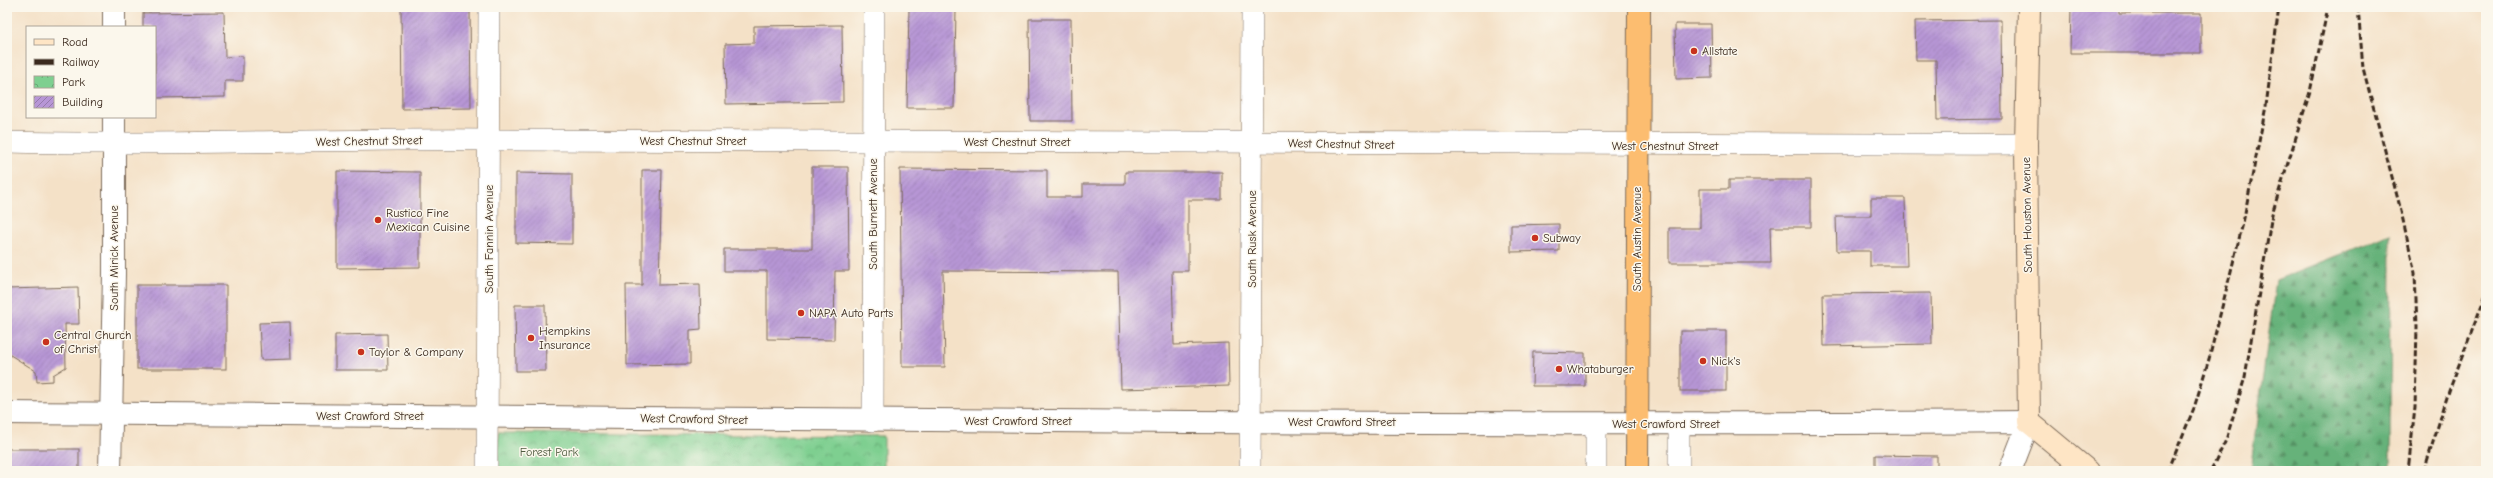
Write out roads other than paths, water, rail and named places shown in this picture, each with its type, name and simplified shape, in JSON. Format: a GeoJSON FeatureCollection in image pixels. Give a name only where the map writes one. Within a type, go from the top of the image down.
{"type":"FeatureCollection","features":[{"type":"Feature","properties":{"kind":"highway","name":"South Austin Avenue"},"geometry":{"type":"LineString","coordinates":[[1637,471],[1639,7]]}},
{"type":"Feature","properties":{"kind":"main road","name":"South Houston Avenue"},"geometry":{"type":"LineString","coordinates":[[2029,7],[2026,144],[2029,422]]}},
{"type":"Feature","properties":{"kind":"main road"},"geometry":{"type":"LineString","coordinates":[[2029,422],[2088,471]]}},
{"type":"Feature","properties":{"kind":"street"},"geometry":{"type":"LineString","coordinates":[[114,7],[114,26]]}},
{"type":"Feature","properties":{"kind":"street","name":"South Fannin Avenue"},"geometry":{"type":"LineString","coordinates":[[487,471],[489,7]]}},
{"type":"Feature","properties":{"kind":"street","name":"South Burnett Avenue"},"geometry":{"type":"LineString","coordinates":[[873,421],[874,7]]}},
{"type":"Feature","properties":{"kind":"street","name":"South Rusk Avenue"},"geometry":{"type":"LineString","coordinates":[[1250,471],[1252,7]]}},
{"type":"Feature","properties":{"kind":"street","name":"South Mirick Avenue"},"geometry":{"type":"LineString","coordinates":[[110,471],[114,274],[114,118]]}},
{"type":"Feature","properties":{"kind":"street","name":"West Chestnut Street"},"geometry":{"type":"LineString","coordinates":[[7,142],[114,145],[489,140],[1638,146],[2026,144]]}},
{"type":"Feature","properties":{"kind":"street","name":"West Crawford Street"},"geometry":{"type":"LineString","coordinates":[[7,413],[111,413],[240,416],[488,416],[873,421],[1250,421],[1636,425],[2029,422]]}},
{"type":"Feature","properties":{"kind":"street"},"geometry":{"type":"LineString","coordinates":[[2010,471],[2029,422]]}},
{"type":"Feature","properties":{"kind":"street"},"geometry":{"type":"LineString","coordinates":[[1596,424],[1596,471]]}},
{"type":"Feature","properties":{"kind":"street"},"geometry":{"type":"LineString","coordinates":[[1679,425],[1679,471]]}},
{"type":"Feature","properties":{"kind":"railway"},"geometry":{"type":"LineString","coordinates":[[2168,471],[2194,408],[2209,359],[2243,223],[2266,106],[2279,7]]}},
{"type":"Feature","properties":{"kind":"railway"},"geometry":{"type":"LineString","coordinates":[[2211,471],[2226,440],[2245,377],[2272,214],[2310,92],[2328,7]]}},
{"type":"Feature","properties":{"kind":"railway"},"geometry":{"type":"LineString","coordinates":[[2358,7],[2363,68],[2400,207],[2415,273],[2417,327],[2415,408],[2408,471]]}},
{"type":"Feature","properties":{"kind":"railway"},"geometry":{"type":"LineString","coordinates":[[2424,471],[2449,391],[2486,294]]}},
{"type":"Feature","properties":{"kind":"place","name":"Allstate"},"geometry":{"type":"Point","coordinates":[1694,51]}},
{"type":"Feature","properties":{"kind":"place","name":"Rustico Fine Mexican Cuisine"},"geometry":{"type":"Point","coordinates":[378,220]}},
{"type":"Feature","properties":{"kind":"place","name":"Subway"},"geometry":{"type":"Point","coordinates":[1535,238]}},
{"type":"Feature","properties":{"kind":"place","name":"NAPA Auto Parts"},"geometry":{"type":"Point","coordinates":[801,313]}},
{"type":"Feature","properties":{"kind":"place","name":"Hempkins Insurance"},"geometry":{"type":"Point","coordinates":[531,338]}},
{"type":"Feature","properties":{"kind":"place","name":"Central Church of Christ"},"geometry":{"type":"Point","coordinates":[46,342]}},
{"type":"Feature","properties":{"kind":"place","name":"Taylor & Company"},"geometry":{"type":"Point","coordinates":[361,352]}},
{"type":"Feature","properties":{"kind":"place","name":"Nick's"},"geometry":{"type":"Point","coordinates":[1703,361]}},
{"type":"Feature","properties":{"kind":"place","name":"Whataburger"},"geometry":{"type":"Point","coordinates":[1559,369]}},
{"type":"Feature","properties":{"kind":"park label","name":"Forest Park"},"geometry":{"type":"Point","coordinates":[549,452]}}]}
